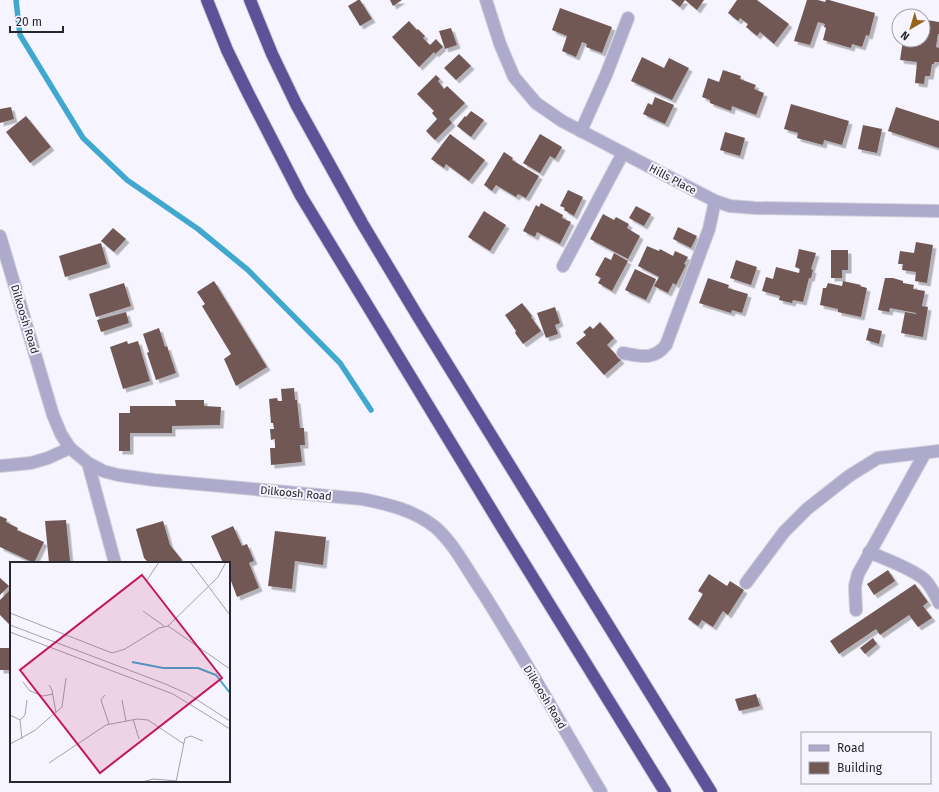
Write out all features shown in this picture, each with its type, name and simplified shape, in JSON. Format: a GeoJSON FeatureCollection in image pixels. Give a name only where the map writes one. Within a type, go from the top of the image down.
{"type":"FeatureCollection","features":[{"type":"Feature","properties":{"kind":"highway"},"geometry":{"type":"LineString","coordinates":[[207,0],[227,50],[301,196],[503,529],[666,792]]}},
{"type":"Feature","properties":{"kind":"highway"},"geometry":{"type":"LineString","coordinates":[[250,0],[272,54],[296,104],[362,223],[417,315],[711,792]]}},
{"type":"Feature","properties":{"kind":"street","name":"Hills Place"},"geometry":{"type":"LineString","coordinates":[[486,0],[500,44],[514,77],[536,103],[562,121],[715,201],[730,206],[756,208],[939,211]]}},
{"type":"Feature","properties":{"kind":"street"},"geometry":{"type":"LineString","coordinates":[[581,131],[606,75],[628,18]]}},
{"type":"Feature","properties":{"kind":"street"},"geometry":{"type":"LineString","coordinates":[[563,266],[623,153]]}},
{"type":"Feature","properties":{"kind":"street"},"geometry":{"type":"LineString","coordinates":[[623,353],[643,357],[653,355],[666,345],[709,229],[715,201]]}},
{"type":"Feature","properties":{"kind":"street","name":"Dilkoosh Road"},"geometry":{"type":"LineString","coordinates":[[0,236],[54,415],[61,434],[70,448],[88,463],[103,471],[118,475],[154,480],[362,498],[409,512],[435,527],[454,548],[601,792]]}},
{"type":"Feature","properties":{"kind":"street"},"geometry":{"type":"LineString","coordinates":[[0,466],[31,463],[48,458],[70,448]]}},
{"type":"Feature","properties":{"kind":"street"},"geometry":{"type":"LineString","coordinates":[[746,584],[784,532],[807,509],[849,476],[878,458],[939,451]]}},
{"type":"Feature","properties":{"kind":"street"},"geometry":{"type":"LineString","coordinates":[[856,610],[855,586],[858,574],[925,453]]}},
{"type":"Feature","properties":{"kind":"street"},"geometry":{"type":"LineString","coordinates":[[88,463],[115,562]]}},
{"type":"Feature","properties":{"kind":"street"},"geometry":{"type":"LineString","coordinates":[[869,552],[904,568],[923,579],[932,589],[939,603]]}},
{"type":"Feature","properties":{"kind":"building"},"geometry":{"type":"Polygon","coordinates":[[[360,0],[372,19],[360,26],[348,6],[360,0]]]}},
{"type":"Feature","properties":{"kind":"building"},"geometry":{"type":"Polygon","coordinates":[[[390,0],[402,0],[393,6],[390,0]]]}},
{"type":"Feature","properties":{"kind":"building"},"geometry":{"type":"Polygon","coordinates":[[[671,0],[685,0],[680,7],[671,0]]]}},
{"type":"Feature","properties":{"kind":"building"},"geometry":{"type":"Polygon","coordinates":[[[685,0],[704,0],[697,10],[685,0]]]}},
{"type":"Feature","properties":{"kind":"building"},"geometry":{"type":"Polygon","coordinates":[[[737,0],[757,0],[789,24],[774,44],[760,32],[757,36],[746,27],[748,24],[740,18],[738,21],[728,13],[737,0]]]}},
{"type":"Feature","properties":{"kind":"building"},"geometry":{"type":"Polygon","coordinates":[[[807,0],[818,0],[825,2],[826,0],[829,0],[875,13],[869,36],[866,35],[862,47],[852,44],[851,48],[823,40],[826,28],[824,27],[825,24],[818,22],[810,45],[794,41],[807,0]]]}},
{"type":"Feature","properties":{"kind":"building"},"geometry":{"type":"Polygon","coordinates":[[[560,8],[612,27],[602,53],[586,47],[587,44],[582,42],[576,57],[562,51],[567,36],[552,30],[560,8]]]}},
{"type":"Feature","properties":{"kind":"building"},"geometry":{"type":"Polygon","coordinates":[[[409,21],[425,36],[423,38],[430,45],[436,39],[443,47],[435,54],[434,52],[419,67],[392,37],[409,21]]]}},
{"type":"Feature","properties":{"kind":"building"},"geometry":{"type":"Polygon","coordinates":[[[931,21],[939,22],[939,34],[936,47],[939,48],[939,62],[934,62],[934,64],[932,64],[930,76],[925,76],[924,84],[915,83],[917,62],[900,60],[902,48],[931,48],[931,21]]]}},
{"type":"Feature","properties":{"kind":"building"},"geometry":{"type":"Polygon","coordinates":[[[451,28],[457,45],[445,49],[439,31],[451,28]]]}},
{"type":"Feature","properties":{"kind":"building"},"geometry":{"type":"Polygon","coordinates":[[[459,54],[471,66],[456,80],[444,68],[459,54]]]}},
{"type":"Feature","properties":{"kind":"building"},"geometry":{"type":"Polygon","coordinates":[[[642,57],[664,68],[669,58],[689,68],[672,100],[631,81],[642,57]]]}},
{"type":"Feature","properties":{"kind":"building"},"geometry":{"type":"Polygon","coordinates":[[[723,70],[741,76],[740,79],[756,85],[754,89],[764,93],[756,115],[732,106],[731,111],[710,103],[710,100],[702,97],[708,78],[719,82],[723,70]]]}},
{"type":"Feature","properties":{"kind":"building"},"geometry":{"type":"Polygon","coordinates":[[[436,75],[440,79],[438,81],[444,89],[447,86],[465,103],[449,119],[452,123],[435,140],[426,131],[437,119],[432,113],[434,111],[417,94],[436,75]]]}},
{"type":"Feature","properties":{"kind":"building"},"geometry":{"type":"Polygon","coordinates":[[[655,97],[674,105],[665,124],[643,114],[648,103],[652,105],[655,97]]]}},
{"type":"Feature","properties":{"kind":"building"},"geometry":{"type":"Polygon","coordinates":[[[791,104],[849,121],[842,145],[824,140],[823,145],[797,138],[798,133],[784,129],[791,104]]]}},
{"type":"Feature","properties":{"kind":"building"},"geometry":{"type":"Polygon","coordinates":[[[11,107],[14,119],[0,123],[0,109],[11,107]]]}},
{"type":"Feature","properties":{"kind":"building"},"geometry":{"type":"Polygon","coordinates":[[[896,107],[939,121],[939,148],[888,131],[896,107]]]}},
{"type":"Feature","properties":{"kind":"building"},"geometry":{"type":"Polygon","coordinates":[[[471,111],[484,120],[471,137],[457,126],[471,111]]]}},
{"type":"Feature","properties":{"kind":"building"},"geometry":{"type":"Polygon","coordinates":[[[26,116],[51,147],[30,163],[6,132],[26,116]]]}},
{"type":"Feature","properties":{"kind":"building"},"geometry":{"type":"Polygon","coordinates":[[[863,125],[882,129],[877,153],[858,149],[863,125]]]}},
{"type":"Feature","properties":{"kind":"building"},"geometry":{"type":"Polygon","coordinates":[[[725,132],[745,138],[740,156],[720,150],[725,132]]]}},
{"type":"Feature","properties":{"kind":"building"},"geometry":{"type":"Polygon","coordinates":[[[450,134],[485,160],[469,181],[446,164],[444,168],[431,159],[450,134]]]}},
{"type":"Feature","properties":{"kind":"building"},"geometry":{"type":"Polygon","coordinates":[[[540,134],[562,147],[555,159],[550,156],[540,173],[523,163],[540,134]]]}},
{"type":"Feature","properties":{"kind":"building"},"geometry":{"type":"Polygon","coordinates":[[[504,152],[513,158],[512,160],[539,176],[526,198],[518,194],[516,197],[496,185],[492,191],[484,185],[504,152]]]}},
{"type":"Feature","properties":{"kind":"building"},"geometry":{"type":"Polygon","coordinates":[[[568,190],[583,197],[574,216],[564,210],[565,208],[560,206],[568,190]]]}},
{"type":"Feature","properties":{"kind":"building"},"geometry":{"type":"Polygon","coordinates":[[[541,203],[563,215],[562,218],[571,222],[560,244],[537,232],[535,237],[523,231],[536,205],[539,207],[541,203]]]}},
{"type":"Feature","properties":{"kind":"building"},"geometry":{"type":"Polygon","coordinates":[[[636,206],[651,214],[644,226],[629,218],[636,206]]]}},
{"type":"Feature","properties":{"kind":"building"},"geometry":{"type":"Polygon","coordinates":[[[484,211],[506,225],[490,251],[468,237],[484,211]]]}},
{"type":"Feature","properties":{"kind":"building"},"geometry":{"type":"Polygon","coordinates":[[[603,214],[614,220],[616,217],[629,224],[627,228],[640,236],[628,259],[590,239],[603,214]]]}},
{"type":"Feature","properties":{"kind":"building"},"geometry":{"type":"Polygon","coordinates":[[[678,227],[697,236],[691,248],[673,239],[678,227]]]}},
{"type":"Feature","properties":{"kind":"building"},"geometry":{"type":"Polygon","coordinates":[[[113,228],[126,239],[114,252],[101,241],[113,228]]]}},
{"type":"Feature","properties":{"kind":"building"},"geometry":{"type":"Polygon","coordinates":[[[916,242],[933,245],[927,283],[915,281],[916,272],[902,270],[903,264],[898,264],[900,251],[914,253],[916,242]]]}},
{"type":"Feature","properties":{"kind":"building"},"geometry":{"type":"Polygon","coordinates":[[[101,243],[107,264],[65,277],[59,256],[101,243]]]}},
{"type":"Feature","properties":{"kind":"building"},"geometry":{"type":"Polygon","coordinates":[[[647,246],[659,251],[660,249],[673,256],[675,251],[688,257],[684,264],[686,265],[676,285],[673,283],[668,293],[654,286],[659,277],[638,266],[647,246]]]}},
{"type":"Feature","properties":{"kind":"building"},"geometry":{"type":"Polygon","coordinates":[[[799,249],[816,253],[811,269],[813,270],[811,278],[809,278],[803,302],[793,300],[792,303],[779,300],[780,296],[762,291],[766,277],[773,279],[776,267],[799,273],[800,269],[795,267],[799,249]]]}},
{"type":"Feature","properties":{"kind":"building"},"geometry":{"type":"Polygon","coordinates":[[[831,250],[848,250],[848,270],[842,270],[842,278],[831,278],[831,250]]]}},
{"type":"Feature","properties":{"kind":"building"},"geometry":{"type":"Polygon","coordinates":[[[614,253],[628,261],[612,291],[598,283],[601,278],[595,275],[605,257],[611,260],[614,253]]]}},
{"type":"Feature","properties":{"kind":"building"},"geometry":{"type":"Polygon","coordinates":[[[736,260],[757,267],[751,285],[730,278],[736,260]]]}},
{"type":"Feature","properties":{"kind":"building"},"geometry":{"type":"Polygon","coordinates":[[[635,269],[656,279],[646,300],[625,290],[635,269]]]}},
{"type":"Feature","properties":{"kind":"building"},"geometry":{"type":"Polygon","coordinates":[[[708,278],[729,285],[728,288],[748,294],[742,313],[732,310],[731,313],[699,303],[708,278]]]}},
{"type":"Feature","properties":{"kind":"building"},"geometry":{"type":"Polygon","coordinates":[[[885,278],[893,278],[903,281],[903,283],[914,285],[913,289],[925,291],[922,306],[928,307],[923,337],[901,333],[905,312],[916,313],[890,308],[889,312],[878,310],[885,278]]]}},
{"type":"Feature","properties":{"kind":"building"},"geometry":{"type":"Polygon","coordinates":[[[214,281],[267,367],[236,386],[224,359],[231,354],[202,306],[205,304],[197,292],[214,281]]]}},
{"type":"Feature","properties":{"kind":"building"},"geometry":{"type":"Polygon","coordinates":[[[843,281],[867,288],[861,317],[838,312],[838,309],[820,305],[823,288],[826,288],[828,283],[842,286],[843,281]]]}},
{"type":"Feature","properties":{"kind":"building"},"geometry":{"type":"Polygon","coordinates":[[[124,283],[131,306],[96,317],[89,294],[124,283]]]}},
{"type":"Feature","properties":{"kind":"building"},"geometry":{"type":"Polygon","coordinates":[[[522,303],[541,331],[523,344],[505,315],[522,303]]]}},
{"type":"Feature","properties":{"kind":"building"},"geometry":{"type":"Polygon","coordinates":[[[555,307],[560,323],[555,325],[558,334],[546,338],[537,313],[555,307]]]}},
{"type":"Feature","properties":{"kind":"building"},"geometry":{"type":"Polygon","coordinates":[[[126,312],[129,323],[101,332],[97,320],[126,312]]]}},
{"type":"Feature","properties":{"kind":"building"},"geometry":{"type":"Polygon","coordinates":[[[600,322],[614,338],[607,345],[621,360],[604,375],[576,343],[586,335],[583,332],[590,326],[593,329],[600,322]]]}},
{"type":"Feature","properties":{"kind":"building"},"geometry":{"type":"Polygon","coordinates":[[[159,328],[176,373],[156,380],[147,353],[149,352],[143,334],[159,328]]]}},
{"type":"Feature","properties":{"kind":"building"},"geometry":{"type":"Polygon","coordinates":[[[869,328],[882,331],[879,344],[866,340],[869,328]]]}},
{"type":"Feature","properties":{"kind":"building"},"geometry":{"type":"Polygon","coordinates":[[[127,341],[128,344],[138,341],[150,381],[123,389],[110,347],[127,341]]]}},
{"type":"Feature","properties":{"kind":"building"},"geometry":{"type":"Polygon","coordinates":[[[294,388],[300,428],[304,428],[305,445],[300,445],[302,462],[271,465],[270,448],[275,448],[275,439],[271,440],[270,429],[274,429],[273,423],[271,423],[269,399],[277,398],[278,401],[282,401],[281,389],[294,388]]]}},
{"type":"Feature","properties":{"kind":"building"},"geometry":{"type":"Polygon","coordinates":[[[175,400],[204,400],[204,406],[221,407],[220,425],[172,426],[172,433],[130,433],[130,451],[119,451],[119,413],[130,413],[130,406],[176,406],[175,400]]]}},
{"type":"Feature","properties":{"kind":"building"},"geometry":{"type":"Polygon","coordinates":[[[0,516],[7,519],[6,522],[18,528],[17,530],[44,542],[34,562],[0,547],[0,516]]]}},
{"type":"Feature","properties":{"kind":"building"},"geometry":{"type":"Polygon","coordinates":[[[66,520],[70,561],[49,562],[45,521],[66,520]]]}},
{"type":"Feature","properties":{"kind":"building"},"geometry":{"type":"Polygon","coordinates":[[[163,521],[170,545],[182,560],[180,562],[148,562],[144,558],[136,529],[163,521]]]}},
{"type":"Feature","properties":{"kind":"building"},"geometry":{"type":"Polygon","coordinates":[[[233,526],[242,546],[247,544],[254,561],[249,563],[259,588],[237,597],[230,582],[230,562],[223,562],[211,536],[233,526]]]}},
{"type":"Feature","properties":{"kind":"building"},"geometry":{"type":"Polygon","coordinates":[[[275,531],[326,537],[323,565],[295,561],[292,589],[268,586],[275,531]]]}},
{"type":"Feature","properties":{"kind":"building"},"geometry":{"type":"Polygon","coordinates":[[[888,570],[895,581],[874,595],[867,584],[888,570]]]}},
{"type":"Feature","properties":{"kind":"building"},"geometry":{"type":"Polygon","coordinates":[[[709,574],[727,586],[730,581],[744,590],[728,615],[723,611],[713,627],[702,620],[698,626],[688,619],[703,594],[698,591],[709,574]]]}},
{"type":"Feature","properties":{"kind":"building"},"geometry":{"type":"Polygon","coordinates":[[[0,578],[9,586],[0,595],[0,578]]]}},
{"type":"Feature","properties":{"kind":"building"},"geometry":{"type":"Polygon","coordinates":[[[915,584],[928,602],[923,606],[932,618],[918,627],[909,615],[880,635],[876,629],[839,654],[830,641],[915,584]]]}},
{"type":"Feature","properties":{"kind":"building"},"geometry":{"type":"Polygon","coordinates":[[[10,590],[10,625],[0,615],[0,600],[10,590]]]}},
{"type":"Feature","properties":{"kind":"building"},"geometry":{"type":"Polygon","coordinates":[[[873,638],[877,644],[865,654],[860,648],[873,638]]]}},
{"type":"Feature","properties":{"kind":"building"},"geometry":{"type":"Polygon","coordinates":[[[0,648],[10,648],[10,670],[0,670],[0,648]]]}},
{"type":"Feature","properties":{"kind":"building"},"geometry":{"type":"Polygon","coordinates":[[[756,694],[760,706],[739,711],[735,699],[756,694]]]}},
{"type":"Feature","properties":{"kind":"waterway"},"geometry":{"type":"LineString","coordinates":[[16,0],[20,35],[83,138],[127,180],[198,229],[248,270],[340,363],[371,410]]}}]}
